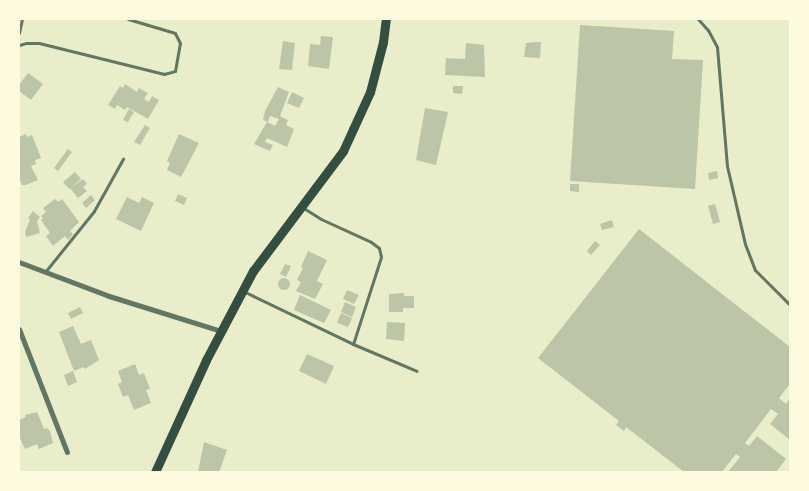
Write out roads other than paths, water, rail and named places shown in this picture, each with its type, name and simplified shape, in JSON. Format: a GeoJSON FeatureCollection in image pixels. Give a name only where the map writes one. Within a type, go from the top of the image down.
{"type":"FeatureCollection","features":[{"type":"Feature","properties":{"kind":"main road"},"geometry":{"type":"LineString","coordinates":[[155,472],[221,331],[253,272],[343,151],[370,92],[383,42],[386,19]]}},
{"type":"Feature","properties":{"kind":"street"},"geometry":{"type":"LineString","coordinates":[[19,262],[109,296],[221,331]]}},
{"type":"Feature","properties":{"kind":"street"},"geometry":{"type":"LineString","coordinates":[[19,329],[67,452]]}},
{"type":"Feature","properties":{"kind":"lane"},"geometry":{"type":"LineString","coordinates":[[19,33],[22,19]]}},
{"type":"Feature","properties":{"kind":"lane"},"geometry":{"type":"LineString","coordinates":[[19,46],[26,43],[39,43],[164,74],[175,70],[180,43],[174,33],[128,19]]}},
{"type":"Feature","properties":{"kind":"lane"},"geometry":{"type":"LineString","coordinates":[[698,19],[708,30],[718,47],[727,166],[745,244],[755,270],[790,305]]}},
{"type":"Feature","properties":{"kind":"lane"},"geometry":{"type":"LineString","coordinates":[[44,273],[94,211],[123,159]]}},
{"type":"Feature","properties":{"kind":"lane"},"geometry":{"type":"LineString","coordinates":[[302,207],[321,219],[371,242],[379,248],[381,257],[352,344]]}},
{"type":"Feature","properties":{"kind":"lane"},"geometry":{"type":"LineString","coordinates":[[243,291],[352,344],[417,372]]}}]}
